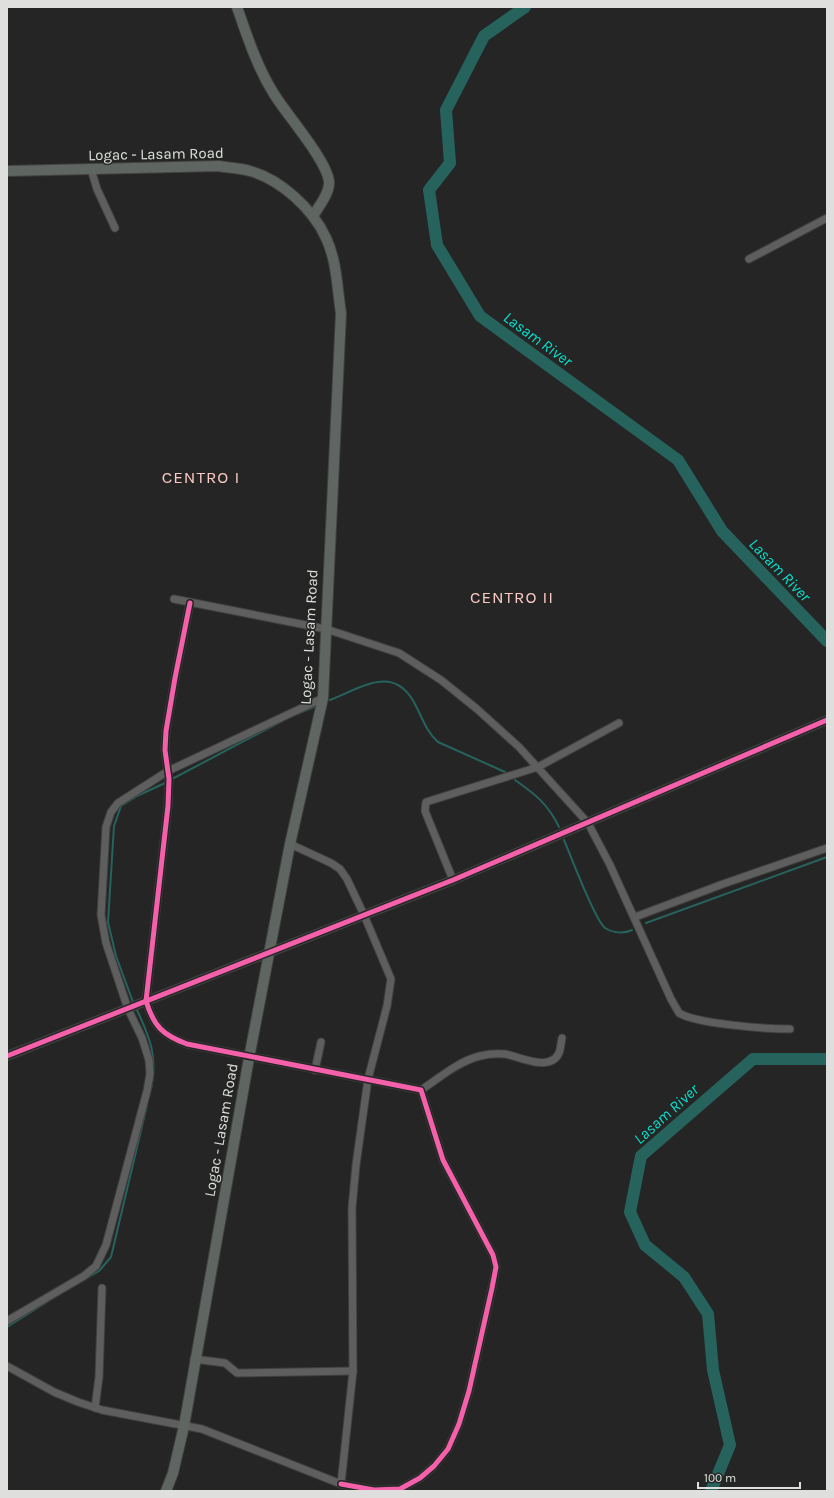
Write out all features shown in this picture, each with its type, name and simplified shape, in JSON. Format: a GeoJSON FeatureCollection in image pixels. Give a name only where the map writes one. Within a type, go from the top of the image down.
{"type":"FeatureCollection","features":[{"type":"Feature","properties":{"kind":"main road"},"geometry":{"type":"LineString","coordinates":[[237,7],[249,43],[273,93],[315,153],[327,176],[329,182],[327,192],[313,216]]}},
{"type":"Feature","properties":{"kind":"main road","name":"Logac - Lasam Road"},"geometry":{"type":"LineString","coordinates":[[7,171],[219,166],[250,170],[269,178],[295,197],[313,216],[326,238],[334,265],[341,313],[323,698],[290,844],[249,1058],[194,1359],[184,1426],[173,1473],[166,1491]]}},
{"type":"Feature","properties":{"kind":"street"},"geometry":{"type":"LineString","coordinates":[[91,169],[97,189],[115,228]]}},
{"type":"Feature","properties":{"kind":"street"},"geometry":{"type":"LineString","coordinates":[[749,259],[827,218]]}},
{"type":"Feature","properties":{"kind":"street"},"geometry":{"type":"LineString","coordinates":[[174,599],[326,629],[399,653],[441,680],[519,746],[588,823],[635,917],[671,999],[679,1013],[697,1019],[755,1028],[790,1029]]}},
{"type":"Feature","properties":{"kind":"street"},"geometry":{"type":"LineString","coordinates":[[190,603],[166,731],[165,750],[168,771],[168,806],[146,1001],[150,1013],[158,1027],[169,1037],[188,1044],[249,1058],[421,1090],[468,1060],[478,1056],[504,1054],[535,1062],[550,1060],[556,1057],[559,1053],[562,1038]]}},
{"type":"Feature","properties":{"kind":"street"},"geometry":{"type":"LineString","coordinates":[[7,1321],[84,1276],[96,1266],[103,1253],[138,1127],[150,1074],[149,1060],[142,1038],[128,1009],[106,943],[101,915],[106,827],[111,812],[118,803],[168,771],[323,698]]}},
{"type":"Feature","properties":{"kind":"street"},"geometry":{"type":"LineString","coordinates":[[7,1056],[453,880],[827,720]]}},
{"type":"Feature","properties":{"kind":"street"},"geometry":{"type":"LineString","coordinates":[[453,880],[425,811],[426,802],[538,768],[619,723]]}},
{"type":"Feature","properties":{"kind":"street"},"geometry":{"type":"LineString","coordinates":[[290,844],[331,862],[340,868],[347,879],[364,915],[391,979],[387,1006],[368,1079],[360,1127],[352,1208],[353,1371],[341,1484]]}},
{"type":"Feature","properties":{"kind":"street"},"geometry":{"type":"LineString","coordinates":[[635,917],[723,884],[827,848]]}},
{"type":"Feature","properties":{"kind":"street"},"geometry":{"type":"LineString","coordinates":[[315,1070],[321,1042]]}},
{"type":"Feature","properties":{"kind":"street"},"geometry":{"type":"LineString","coordinates":[[7,1366],[54,1392],[95,1408],[202,1429],[341,1484],[374,1490],[400,1490],[420,1478],[434,1466],[448,1449],[459,1424],[479,1349],[496,1267],[493,1255],[443,1160],[421,1090]]}},
{"type":"Feature","properties":{"kind":"street"},"geometry":{"type":"LineString","coordinates":[[95,1408],[99,1377],[102,1288]]}},
{"type":"Feature","properties":{"kind":"street"},"geometry":{"type":"LineString","coordinates":[[194,1359],[225,1363],[237,1373],[353,1371]]}},
{"type":"Feature","properties":{"kind":"waterway","name":"Lasam River"},"geometry":{"type":"LineString","coordinates":[[525,7],[484,36],[446,110],[450,163],[429,190],[437,245],[480,316],[678,460],[722,531],[827,641]]}},
{"type":"Feature","properties":{"kind":"waterway"},"geometry":{"type":"LineString","coordinates":[[330,700],[355,689],[379,682],[389,682],[399,686],[409,694],[428,730],[438,742],[505,772]]}},
{"type":"Feature","properties":{"kind":"waterway"},"geometry":{"type":"LineString","coordinates":[[297,714],[316,706]]}},
{"type":"Feature","properties":{"kind":"waterway"},"geometry":{"type":"LineString","coordinates":[[174,778],[282,721]]}},
{"type":"Feature","properties":{"kind":"waterway"},"geometry":{"type":"LineString","coordinates":[[515,780],[529,790],[546,806],[559,827]]}},
{"type":"Feature","properties":{"kind":"waterway"},"geometry":{"type":"LineString","coordinates":[[133,1002],[116,956],[108,922],[114,826],[121,806],[137,796],[165,783]]}},
{"type":"Feature","properties":{"kind":"waterway"},"geometry":{"type":"LineString","coordinates":[[564,840],[589,900],[600,922],[605,928],[615,932],[626,932],[632,930]]}},
{"type":"Feature","properties":{"kind":"waterway"},"geometry":{"type":"LineString","coordinates":[[646,923],[827,857]]}},
{"type":"Feature","properties":{"kind":"waterway"},"geometry":{"type":"LineString","coordinates":[[137,1010],[152,1048],[154,1067],[151,1089]]}},
{"type":"Feature","properties":{"kind":"waterway","name":"Lasam River"},"geometry":{"type":"LineString","coordinates":[[711,1491],[730,1445],[713,1370],[708,1314],[684,1277],[645,1245],[630,1212],[641,1156],[753,1059],[827,1059]]}},
{"type":"Feature","properties":{"kind":"waterway"},"geometry":{"type":"LineString","coordinates":[[87,1278],[99,1271],[111,1257],[147,1105]]}},
{"type":"Feature","properties":{"kind":"waterway"},"geometry":{"type":"LineString","coordinates":[[7,1327],[47,1302]]}},
{"type":"Feature","properties":{"kind":"cycle path"},"geometry":{"type":"LineString","coordinates":[[190,603],[166,731],[165,750],[169,779],[168,806],[146,1001],[152,1017],[160,1029],[179,1041],[187,1044],[421,1090],[443,1160],[493,1255],[496,1267],[469,1391],[459,1424],[448,1449],[434,1466],[420,1478],[400,1489],[374,1490],[341,1484]]}},
{"type":"Feature","properties":{"kind":"cycle path"},"geometry":{"type":"LineString","coordinates":[[7,1056],[453,880],[827,720]]}},
{"type":"Feature","properties":{"kind":"district","name":"CENTRO I"},"geometry":{"type":"Point","coordinates":[201,477]}},
{"type":"Feature","properties":{"kind":"district","name":"CENTRO II"},"geometry":{"type":"Point","coordinates":[512,597]}}]}
